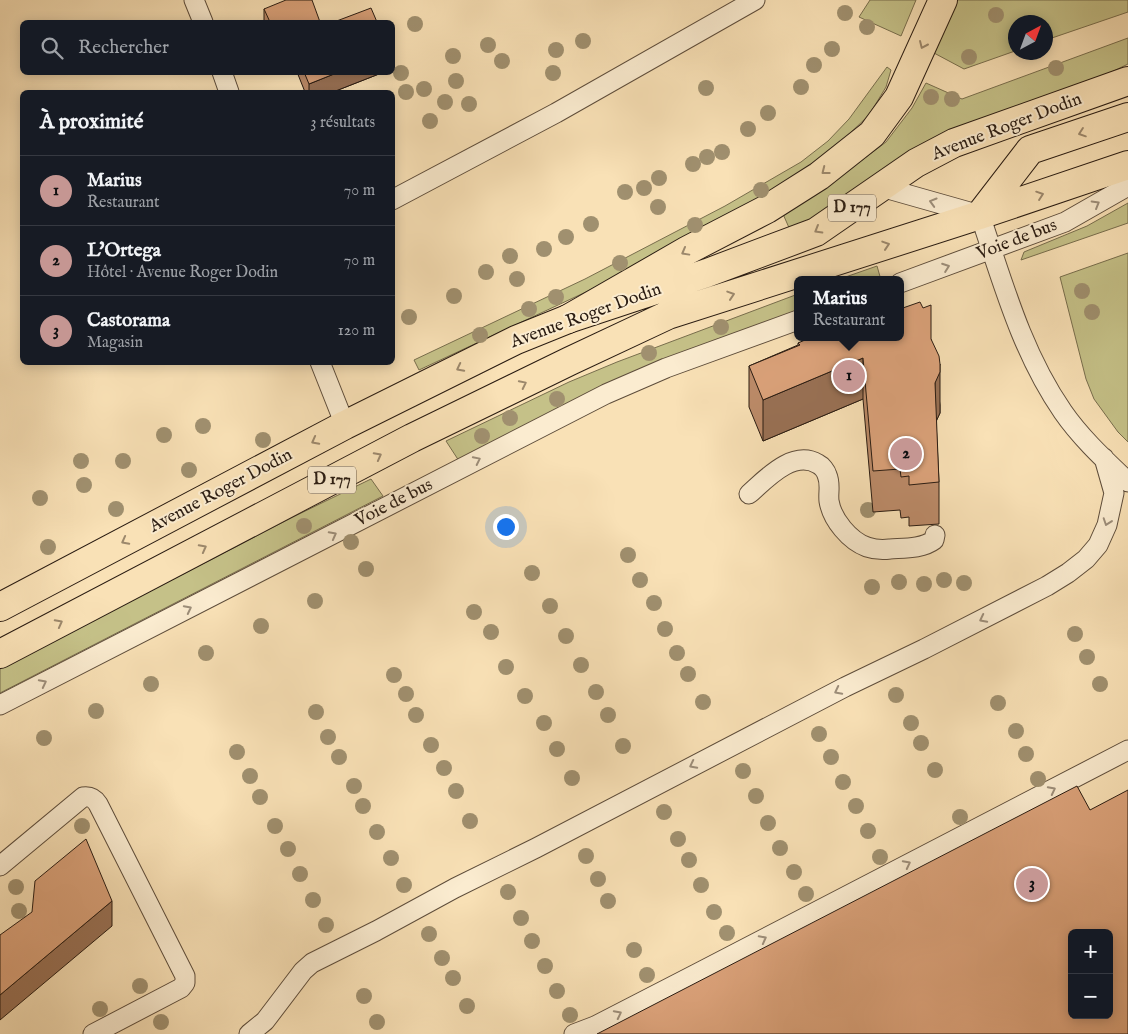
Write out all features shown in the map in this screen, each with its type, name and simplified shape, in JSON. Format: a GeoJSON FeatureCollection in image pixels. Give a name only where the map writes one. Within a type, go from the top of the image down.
{"type":"FeatureCollection","features":[{"type":"Feature","properties":{"kind":"main road"},"geometry":{"type":"LineString","coordinates":[[568,319],[688,250],[768,209],[820,176],[872,134],[899,98],[943,0]]}},
{"type":"Feature","properties":{"kind":"main road","name":"Avenue Roger Dodin"},"geometry":{"type":"LineString","coordinates":[[0,606],[345,425],[516,340],[568,319],[707,273],[816,232],[916,163],[954,143],[1128,81]]}},
{"type":"Feature","properties":{"kind":"main road"},"geometry":{"type":"LineString","coordinates":[[980,215],[1030,150],[1128,117]]}},
{"type":"Feature","properties":{"kind":"main road","name":"Avenue Roger Dodin"},"geometry":{"type":"LineString","coordinates":[[0,654],[412,438],[668,315],[980,215],[1128,165]]}},
{"type":"Feature","properties":{"kind":"lane"},"geometry":{"type":"LineString","coordinates":[[194,0],[202,20]]}},
{"type":"Feature","properties":{"kind":"lane"},"geometry":{"type":"LineString","coordinates":[[395,198],[556,113],[754,0]]}},
{"type":"Feature","properties":{"kind":"lane"},"geometry":{"type":"LineString","coordinates":[[223,75],[228,90]]}},
{"type":"Feature","properties":{"kind":"lane","name":"Voie de bus"},"geometry":{"type":"LineString","coordinates":[[904,282],[1064,222],[1128,186]]}},
{"type":"Feature","properties":{"kind":"lane"},"geometry":{"type":"LineString","coordinates":[[880,188],[980,215],[1003,286],[1028,352],[1044,383],[1063,413],[1084,438],[1128,482]]}},
{"type":"Feature","properties":{"kind":"lane","name":"Voie de bus"},"geometry":{"type":"LineString","coordinates":[[0,705],[606,394],[666,368],[794,321]]}},
{"type":"Feature","properties":{"kind":"lane"},"geometry":{"type":"LineString","coordinates":[[321,365],[345,425]]}},
{"type":"Feature","properties":{"kind":"lane"},"geometry":{"type":"LineString","coordinates":[[249,1034],[265,1021],[303,971],[312,963],[836,691],[924,649],[1047,586],[1068,573],[1086,559],[1098,545],[1107,525],[1114,493],[1104,458]]}},
{"type":"Feature","properties":{"kind":"lane"},"geometry":{"type":"LineString","coordinates":[[749,494],[779,469],[793,462],[812,460],[821,466],[827,474],[830,485],[829,502],[835,517],[850,537],[867,547],[886,549],[927,545],[934,540],[935,535]]}},
{"type":"Feature","properties":{"kind":"lane"},"geometry":{"type":"LineString","coordinates":[[574,1034],[595,1026],[1128,750]]}},
{"type":"Feature","properties":{"kind":"lane"},"geometry":{"type":"LineString","coordinates":[[0,866],[83,797],[88,796],[98,804],[185,976],[185,983],[181,988],[92,1034]]}},
{"type":"Feature","properties":{"kind":"shaded area"},"geometry":{"type":"Polygon","coordinates":[[[870,0],[916,0],[901,36],[859,17],[870,0]]]}},
{"type":"Feature","properties":{"kind":"shaded area"},"geometry":{"type":"Polygon","coordinates":[[[956,0],[1128,0],[1128,12],[1053,38],[1053,15],[1008,15],[1008,53],[964,69],[934,53],[956,0]]]}},
{"type":"Feature","properties":{"kind":"shaded area"},"geometry":{"type":"Polygon","coordinates":[[[1128,38],[1128,64],[790,230],[783,214],[817,194],[886,142],[912,108],[926,83],[962,99],[1128,38]]]}},
{"type":"Feature","properties":{"kind":"shaded area"},"geometry":{"type":"Polygon","coordinates":[[[887,67],[891,70],[886,87],[869,115],[813,165],[746,207],[588,291],[419,370],[414,360],[585,279],[725,206],[801,162],[828,141],[849,119],[887,67]]]}},
{"type":"Feature","properties":{"kind":"shaded area"},"geometry":{"type":"Polygon","coordinates":[[[1128,203],[1128,223],[1021,260],[1024,252],[1087,226],[1128,203]]]}},
{"type":"Feature","properties":{"kind":"shaded area"},"geometry":{"type":"Polygon","coordinates":[[[1128,253],[1128,442],[1118,432],[1094,399],[1086,379],[1060,277],[1128,253]]]}},
{"type":"Feature","properties":{"kind":"shaded area"},"geometry":{"type":"Polygon","coordinates":[[[877,266],[880,276],[848,276],[877,266]]]}},
{"type":"Feature","properties":{"kind":"shaded area"},"geometry":{"type":"Polygon","coordinates":[[[794,296],[794,317],[459,461],[446,441],[569,382],[794,296]]]}},
{"type":"Feature","properties":{"kind":"shaded area"},"geometry":{"type":"Polygon","coordinates":[[[371,479],[383,496],[0,693],[0,669],[293,517],[371,479]]]}},
{"type":"Feature","properties":{"kind":"building"},"geometry":{"type":"Polygon","coordinates":[[[286,0],[312,0],[319,20],[269,20],[264,9],[286,0]]]}},
{"type":"Feature","properties":{"kind":"building"},"geometry":{"type":"Polygon","coordinates":[[[371,8],[376,20],[339,20],[371,8]]]}},
{"type":"Feature","properties":{"kind":"building"},"geometry":{"type":"Polygon","coordinates":[[[305,75],[332,75],[309,84],[305,75]]]}},
{"type":"Feature","properties":{"kind":"building"},"geometry":{"type":"Polygon","coordinates":[[[920,302],[923,308],[931,305],[931,339],[939,356],[940,364],[940,372],[935,383],[939,482],[909,485],[909,476],[901,477],[900,469],[873,471],[863,358],[763,400],[749,366],[800,345],[798,343],[803,341],[904,341],[904,308],[920,302]]]}},
{"type":"Feature","properties":{"kind":"building"},"geometry":{"type":"Polygon","coordinates":[[[1077,786],[1090,810],[1128,790],[1128,1034],[597,1034],[1077,786]]]}},
{"type":"Feature","properties":{"kind":"building"},"geometry":{"type":"Polygon","coordinates":[[[86,839],[112,901],[0,995],[0,935],[32,912],[35,881],[86,839]]]}},
{"type":"Feature","properties":{"kind":"place","name":"Marius"},"geometry":{"type":"Point","coordinates":[849,376]}},
{"type":"Feature","properties":{"kind":"place","name":"L'Ortega"},"geometry":{"type":"Point","coordinates":[906,454]}},
{"type":"Feature","properties":{"kind":"place","name":"Castorama"},"geometry":{"type":"Point","coordinates":[1032,884]}}]}
